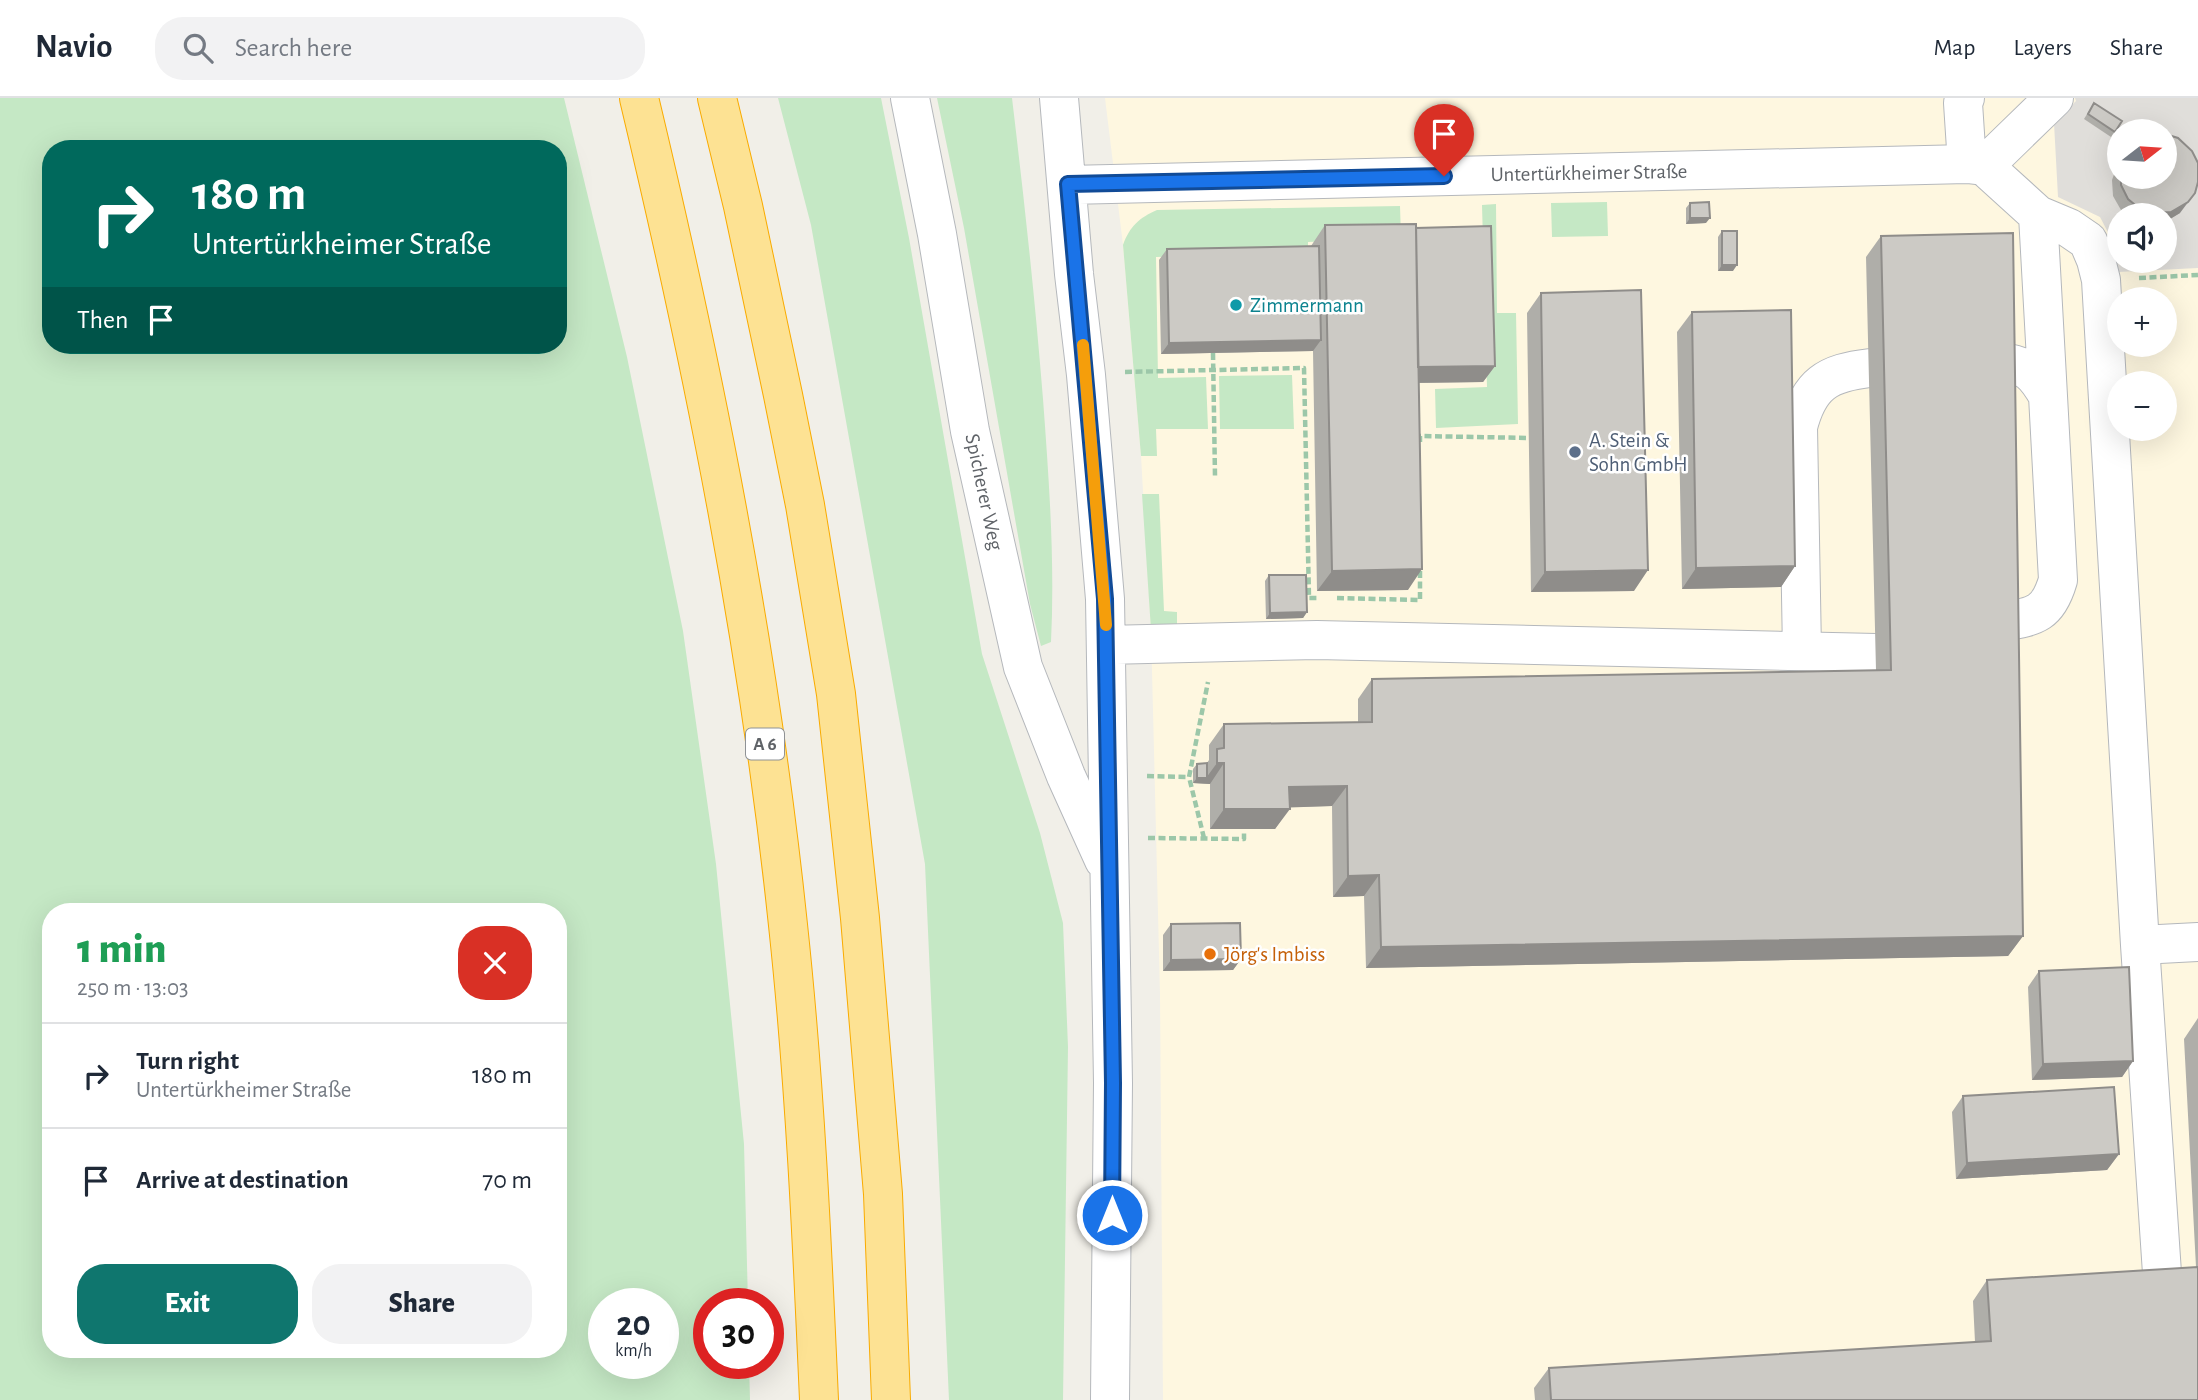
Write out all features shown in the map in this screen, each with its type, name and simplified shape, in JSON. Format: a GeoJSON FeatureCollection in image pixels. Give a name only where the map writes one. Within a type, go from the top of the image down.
{"type":"FeatureCollection","features":[{"type":"Feature","properties":{"kind":"highway","name":"A 6"},"geometry":{"type":"LineString","coordinates":[[639,98],[711,419],[761,712],[792,965],[810,1185],[819,1400]]}},
{"type":"Feature","properties":{"kind":"highway"},"geometry":{"type":"LineString","coordinates":[[717,98],[786,409],[836,694],[860,918],[882,1180],[891,1400]]}},
{"type":"Feature","properties":{"kind":"street","name":"Spicherer Weg"},"geometry":{"type":"LineString","coordinates":[[910,98],[937,234],[970,431],[1023,667],[1066,776],[1109,871]]}},
{"type":"Feature","properties":{"kind":"street"},"geometry":{"type":"LineString","coordinates":[[1059,98],[1098,506],[1106,645],[1113,1083],[1110,1400]]}},
{"type":"Feature","properties":{"kind":"street"},"geometry":{"type":"LineString","coordinates":[[1965,98],[1963,103],[1975,165],[2038,215],[2069,228],[2088,241],[2101,280],[2163,1289]]}},
{"type":"Feature","properties":{"kind":"street"},"geometry":{"type":"LineString","coordinates":[[1975,165],[2054,98]]}},
{"type":"Feature","properties":{"kind":"street","name":"Untertürkheimer Straße"},"geometry":{"type":"LineString","coordinates":[[1068,184],[1975,165]]}},
{"type":"Feature","properties":{"kind":"street"},"geometry":{"type":"LineString","coordinates":[[2003,622],[2042,612],[2053,598],[2058,580],[2038,215]]}},
{"type":"Feature","properties":{"kind":"street"},"geometry":{"type":"LineString","coordinates":[[2000,362],[2017,364],[2029,371],[2039,380],[2048,396]]}},
{"type":"Feature","properties":{"kind":"street"},"geometry":{"type":"LineString","coordinates":[[1802,650],[1798,427],[1803,407],[1814,390],[1828,377],[1870,368]]}},
{"type":"Feature","properties":{"kind":"street"},"geometry":{"type":"LineString","coordinates":[[1106,645],[1331,640],[1876,653]]}},
{"type":"Feature","properties":{"kind":"street"},"geometry":{"type":"LineString","coordinates":[[2140,945],[2198,942]]}},
{"type":"Feature","properties":{"kind":"path"},"geometry":{"type":"LineString","coordinates":[[2101,280],[2198,275]]}},
{"type":"Feature","properties":{"kind":"path"},"geometry":{"type":"LineString","coordinates":[[1213,353],[1215,476]]}},
{"type":"Feature","properties":{"kind":"path"},"geometry":{"type":"LineString","coordinates":[[1134,371],[1304,368],[1309,598],[1323,598]]}},
{"type":"Feature","properties":{"kind":"path"},"geometry":{"type":"LineString","coordinates":[[1420,450],[1420,436],[1529,438]]}},
{"type":"Feature","properties":{"kind":"path"},"geometry":{"type":"LineString","coordinates":[[1336,598],[1420,600],[1420,559]]}},
{"type":"Feature","properties":{"kind":"path"},"geometry":{"type":"LineString","coordinates":[[1204,838],[1189,776],[1214,643]]}},
{"type":"Feature","properties":{"kind":"path"},"geometry":{"type":"LineString","coordinates":[[1154,776],[1189,776]]}},
{"type":"Feature","properties":{"kind":"path"},"geometry":{"type":"LineString","coordinates":[[1156,838],[1244,839],[1244,830]]}},
{"type":"Feature","properties":{"kind":"shaded area"},"geometry":{"type":"Polygon","coordinates":[[[1105,98],[2198,98],[2198,1400],[1163,1400],[1160,994],[1151,630],[1141,456],[1123,245],[1105,98]]]}},
{"type":"Feature","properties":{"kind":"shaded area"},"geometry":{"type":"Polygon","coordinates":[[[2075,98],[2198,98],[2198,268],[2177,269],[2177,203],[2107,203],[2107,230],[2100,217],[2058,197],[2054,123],[2076,101],[2075,98]]]}},
{"type":"Feature","properties":{"kind":"green space"},"geometry":{"type":"Polygon","coordinates":[[[0,98],[564,98],[627,357],[683,631],[716,864],[744,1144],[748,1288],[693,1288],[693,1379],[749,1379],[750,1400],[0,1400],[0,98]]]}},
{"type":"Feature","properties":{"kind":"green space"},"geometry":{"type":"Polygon","coordinates":[[[778,98],[881,98],[909,238],[982,654],[1040,833],[1063,923],[1068,1047],[1063,1400],[949,1400],[925,864],[811,225],[778,98]]]}},
{"type":"Feature","properties":{"kind":"green space"},"geometry":{"type":"Polygon","coordinates":[[[937,98],[1012,98],[1036,323],[1049,490],[1052,551],[1051,642],[1041,646],[1030,604],[964,228],[937,98]]]}},
{"type":"Feature","properties":{"kind":"green space"},"geometry":{"type":"Polygon","coordinates":[[[1607,202],[1608,236],[1552,237],[1551,203],[1607,202]]]}},
{"type":"Feature","properties":{"kind":"green space"},"geometry":{"type":"Polygon","coordinates":[[[1496,204],[1497,313],[1516,313],[1518,424],[1436,428],[1435,389],[1487,387],[1482,205],[1496,204]]]}},
{"type":"Feature","properties":{"kind":"green space"},"geometry":{"type":"Polygon","coordinates":[[[1400,206],[1401,238],[1308,242],[1308,253],[1156,257],[1158,378],[1206,377],[1208,429],[1156,429],[1157,456],[1141,456],[1123,245],[1136,223],[1157,210],[1400,206]]]}},
{"type":"Feature","properties":{"kind":"green space"},"geometry":{"type":"Polygon","coordinates":[[[1292,375],[1294,429],[1220,429],[1219,376],[1292,375]]]}},
{"type":"Feature","properties":{"kind":"green space"},"geometry":{"type":"Polygon","coordinates":[[[1142,494],[1159,494],[1164,611],[1177,612],[1177,630],[1151,630],[1142,494]]]}},
{"type":"Feature","properties":{"kind":"building"},"geometry":{"type":"Polygon","coordinates":[[[2094,103],[2119,119],[2107,119],[2107,127],[2088,114],[2094,103]]]}},
{"type":"Feature","properties":{"kind":"building"},"geometry":{"type":"Polygon","coordinates":[[[2177,138],[2192,151],[2198,163],[2198,182],[2195,193],[2188,202],[2177,208],[2177,203],[2133,203],[2123,189],[2177,189],[2177,138]]]}},
{"type":"Feature","properties":{"kind":"building"},"geometry":{"type":"Polygon","coordinates":[[[1709,202],[1710,218],[1690,218],[1690,203],[1709,202]]]}},
{"type":"Feature","properties":{"kind":"building"},"geometry":{"type":"Polygon","coordinates":[[[1416,224],[1422,569],[1332,571],[1325,225],[1416,224]]]}},
{"type":"Feature","properties":{"kind":"building"},"geometry":{"type":"Polygon","coordinates":[[[1491,226],[1495,366],[1418,367],[1416,228],[1491,226]]]}},
{"type":"Feature","properties":{"kind":"building"},"geometry":{"type":"Polygon","coordinates":[[[1722,231],[1737,231],[1737,265],[1722,265],[1722,231]]]}},
{"type":"Feature","properties":{"kind":"building"},"geometry":{"type":"Polygon","coordinates":[[[2013,233],[2023,936],[1381,947],[1379,875],[1348,876],[1347,786],[1289,787],[1290,809],[1224,809],[1224,763],[1217,763],[1217,749],[1224,748],[1224,724],[1372,722],[1372,679],[1891,670],[1881,236],[2013,233]]]}},
{"type":"Feature","properties":{"kind":"building","name":"Zimmermann"},"geometry":{"type":"Polygon","coordinates":[[[1319,246],[1321,340],[1169,343],[1167,249],[1319,246]]]}},
{"type":"Feature","properties":{"kind":"building"},"geometry":{"type":"Polygon","coordinates":[[[1641,290],[1648,570],[1545,572],[1541,293],[1641,290]]]}},
{"type":"Feature","properties":{"kind":"building"},"geometry":{"type":"Polygon","coordinates":[[[1791,310],[1795,566],[1696,568],[1692,312],[1791,310]]]}},
{"type":"Feature","properties":{"kind":"building"},"geometry":{"type":"Polygon","coordinates":[[[1269,575],[1306,575],[1307,612],[1270,613],[1269,575]]]}},
{"type":"Feature","properties":{"kind":"building"},"geometry":{"type":"Polygon","coordinates":[[[1207,763],[1207,778],[1197,778],[1197,764],[1207,763]]]}},
{"type":"Feature","properties":{"kind":"building"},"geometry":{"type":"Polygon","coordinates":[[[1240,923],[1241,959],[1171,960],[1171,924],[1240,923]]]}},
{"type":"Feature","properties":{"kind":"building"},"geometry":{"type":"Polygon","coordinates":[[[2129,967],[2133,1061],[2043,1064],[2039,971],[2129,967]]]}},
{"type":"Feature","properties":{"kind":"building"},"geometry":{"type":"Polygon","coordinates":[[[2114,1087],[2119,1154],[1967,1163],[1963,1096],[2114,1087]]]}},
{"type":"Feature","properties":{"kind":"building"},"geometry":{"type":"Polygon","coordinates":[[[2198,1267],[2198,1400],[1551,1400],[1549,1368],[1991,1341],[1987,1280],[2198,1267]]]}},
{"type":"Feature","properties":{"kind":"slow traffic"},"geometry":{"type":"LineString","coordinates":[[1083,345],[1106,625]]}},
{"type":"Feature","properties":{"kind":"place","name":"Zimmermann"},"geometry":{"type":"Point","coordinates":[1236,305]}},
{"type":"Feature","properties":{"kind":"place","name":"A. Stein & Sohn GmbH"},"geometry":{"type":"Point","coordinates":[1575,452]}},
{"type":"Feature","properties":{"kind":"place","name":"Jörg's Imbiss"},"geometry":{"type":"Point","coordinates":[1210,954]}},
{"type":"Feature","properties":{"kind":"route"},"geometry":{"type":"LineString","coordinates":[[1112,1215],[1113,1083],[1105,599],[1068,184],[1444,176]]}}]}
